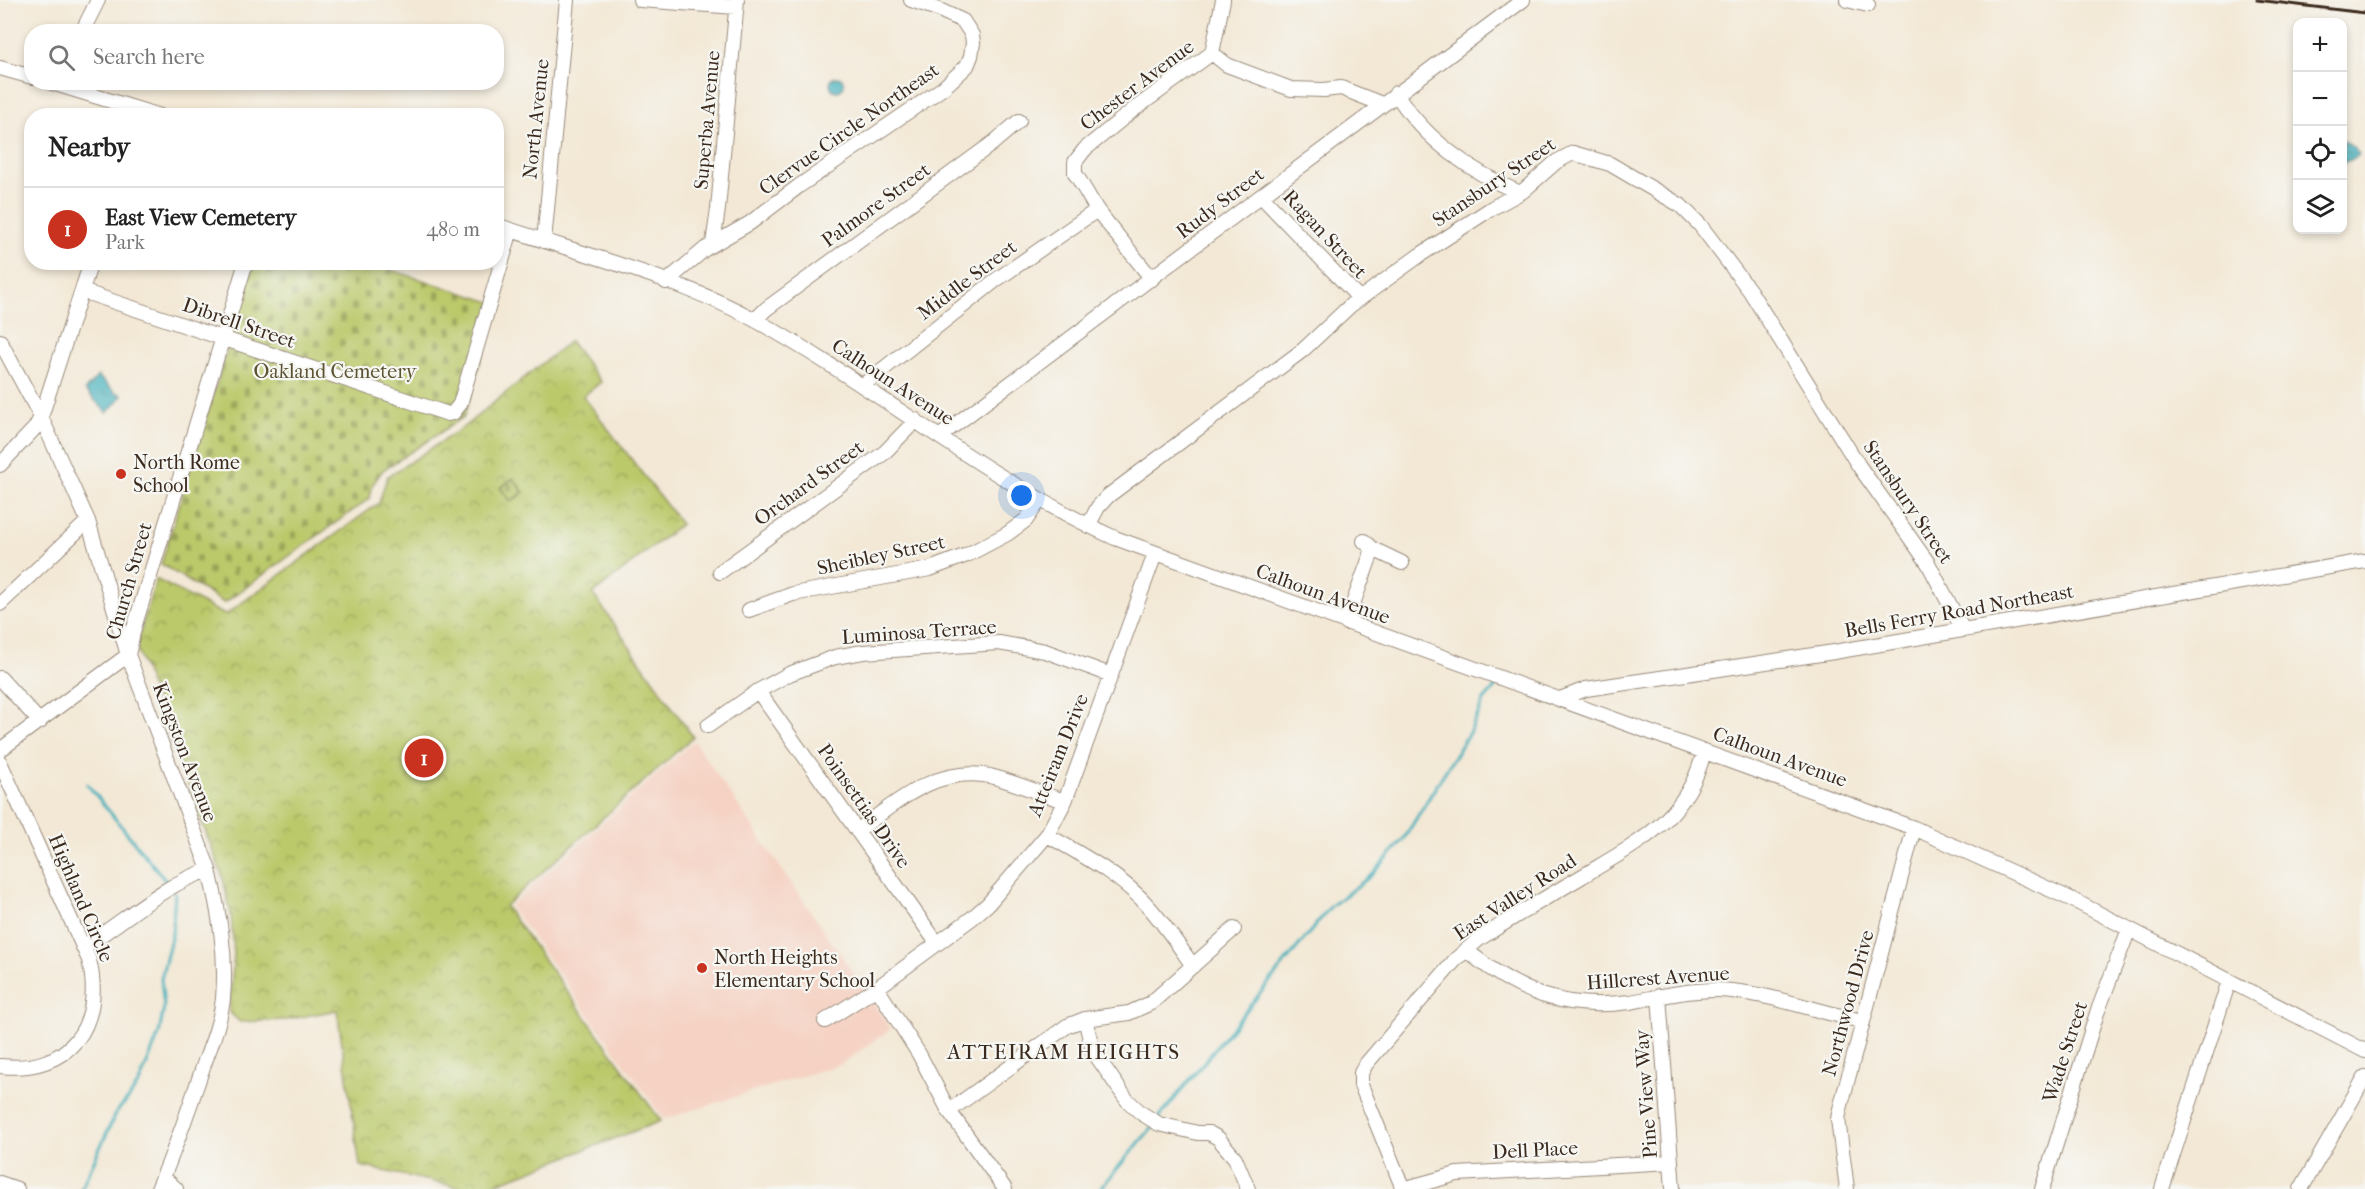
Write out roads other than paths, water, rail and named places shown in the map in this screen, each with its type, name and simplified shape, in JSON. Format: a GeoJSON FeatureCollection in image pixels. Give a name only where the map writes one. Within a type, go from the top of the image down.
{"type":"FeatureCollection","features":[{"type":"Feature","properties":{"kind":"street"},"geometry":{"type":"LineString","coordinates":[[86,24],[98,0]]}},
{"type":"Feature","properties":{"kind":"street","name":"North Avenue"},"geometry":{"type":"LineString","coordinates":[[544,241],[567,0]]}},
{"type":"Feature","properties":{"kind":"street"},"geometry":{"type":"LineString","coordinates":[[640,0],[736,4]]}},
{"type":"Feature","properties":{"kind":"street","name":"Clervue Circle Northeast"},"geometry":{"type":"LineString","coordinates":[[666,282],[713,244],[750,223],[799,186],[943,88],[967,66],[973,43],[972,35],[963,21],[911,0]]}},
{"type":"Feature","properties":{"kind":"street","name":"Chester Avenue"},"geometry":{"type":"LineString","coordinates":[[1097,210],[1075,173],[1075,162],[1084,148],[1212,53],[1223,0]]}},
{"type":"Feature","properties":{"kind":"street","name":"Rudy Street"},"geometry":{"type":"LineString","coordinates":[[940,436],[1152,279],[1520,0]]}},
{"type":"Feature","properties":{"kind":"street"},"geometry":{"type":"LineString","coordinates":[[1847,0],[1868,5]]}},
{"type":"Feature","properties":{"kind":"street","name":"Superba Avenue"},"geometry":{"type":"LineString","coordinates":[[713,244],[736,4]]}},
{"type":"Feature","properties":{"kind":"street"},"geometry":{"type":"LineString","coordinates":[[1212,53],[1227,65],[1291,89],[1341,88],[1382,104]]}},
{"type":"Feature","properties":{"kind":"street"},"geometry":{"type":"LineString","coordinates":[[0,68],[24,75]]}},
{"type":"Feature","properties":{"kind":"street"},"geometry":{"type":"LineString","coordinates":[[74,90],[126,108]]}},
{"type":"Feature","properties":{"kind":"street"},"geometry":{"type":"LineString","coordinates":[[1396,93],[1407,110],[1446,150],[1474,169],[1520,193]]}},
{"type":"Feature","properties":{"kind":"street","name":"Palmore Street"},"geometry":{"type":"LineString","coordinates":[[755,320],[766,309],[938,184],[1019,121]]}},
{"type":"Feature","properties":{"kind":"street","name":"Stansbury Street"},"geometry":{"type":"LineString","coordinates":[[1089,526],[1098,507],[1108,496],[1303,350],[1360,299],[1420,255],[1492,208],[1520,193],[1556,162],[1573,153],[1610,164],[1680,205],[1700,225],[1750,291],[1859,466],[1928,563],[1963,630]]}},
{"type":"Feature","properties":{"kind":"street","name":"Ragan Street"},"geometry":{"type":"LineString","coordinates":[[1262,196],[1360,299]]}},
{"type":"Feature","properties":{"kind":"street"},"geometry":{"type":"LineString","coordinates":[[1097,210],[1152,279]]}},
{"type":"Feature","properties":{"kind":"street","name":"Middle Street"},"geometry":{"type":"LineString","coordinates":[[863,385],[996,279],[1097,210]]}},
{"type":"Feature","properties":{"kind":"street","name":"Calhoun Avenue"},"geometry":{"type":"LineString","coordinates":[[504,228],[666,282],[755,320],[863,385],[1040,500],[1089,526],[1155,554],[1914,828],[2062,895],[2365,1051]]}},
{"type":"Feature","properties":{"kind":"street","name":"Dibrell Street"},"geometry":{"type":"LineString","coordinates":[[504,253],[511,230]]}},
{"type":"Feature","properties":{"kind":"street"},"geometry":{"type":"LineString","coordinates":[[0,465],[35,428],[41,417],[89,270]]}},
{"type":"Feature","properties":{"kind":"street","name":"Church Street"},"geometry":{"type":"LineString","coordinates":[[0,750],[128,655],[134,628],[244,270]]}},
{"type":"Feature","properties":{"kind":"street","name":"Dibrell Street"},"geometry":{"type":"LineString","coordinates":[[82,291],[448,414],[453,413],[459,404],[499,270]]}},
{"type":"Feature","properties":{"kind":"street","name":"Kingston Avenue"},"geometry":{"type":"LineString","coordinates":[[0,342],[41,417],[88,521],[128,655],[209,870],[217,904],[223,948],[223,999],[217,1028],[161,1183]]}},
{"type":"Feature","properties":{"kind":"street","name":"Orchard Street"},"geometry":{"type":"LineString","coordinates":[[720,572],[884,453],[916,420]]}},
{"type":"Feature","properties":{"kind":"street","name":"Sheibley Street"},"geometry":{"type":"LineString","coordinates":[[749,610],[793,594],[939,566],[967,555],[1007,534],[1026,520],[1040,500]]}},
{"type":"Feature","properties":{"kind":"street"},"geometry":{"type":"LineString","coordinates":[[0,604],[88,521]]}},
{"type":"Feature","properties":{"kind":"street"},"geometry":{"type":"LineString","coordinates":[[1346,623],[1369,545],[1402,563]]}},
{"type":"Feature","properties":{"kind":"street","name":"Atteiram Drive"},"geometry":{"type":"LineString","coordinates":[[825,1022],[877,988],[972,918],[988,904],[1047,835],[1065,801],[1155,554]]}},
{"type":"Feature","properties":{"kind":"street","name":"Bells Ferry Road Northeast"},"geometry":{"type":"LineString","coordinates":[[1560,699],[1586,689],[1834,652],[2365,561]]}},
{"type":"Feature","properties":{"kind":"street","name":"Luminosa Terrace"},"geometry":{"type":"LineString","coordinates":[[708,726],[758,691],[789,675],[835,657],[862,652],[999,643],[1045,651],[1111,675]]}},
{"type":"Feature","properties":{"kind":"street"},"geometry":{"type":"LineString","coordinates":[[0,678],[40,722]]}},
{"type":"Feature","properties":{"kind":"street","name":"Poinsettias Drive"},"geometry":{"type":"LineString","coordinates":[[758,691],[937,943]]}},
{"type":"Feature","properties":{"kind":"street","name":"East Valley Road"},"geometry":{"type":"LineString","coordinates":[[1403,1189],[1361,1085],[1361,1072],[1411,1009],[1466,950],[1500,925],[1650,836],[1677,808],[1701,763],[1704,751]]}},
{"type":"Feature","properties":{"kind":"street","name":"Highland Circle"},"geometry":{"type":"LineString","coordinates":[[0,762],[89,960],[95,992],[88,1019],[76,1041],[53,1059],[22,1068],[0,1066]]}},
{"type":"Feature","properties":{"kind":"street"},"geometry":{"type":"LineString","coordinates":[[858,831],[922,785],[954,775],[991,777],[1065,801]]}},
{"type":"Feature","properties":{"kind":"street","name":"Northwood Drive"},"geometry":{"type":"LineString","coordinates":[[1847,1189],[1838,1119],[1914,828]]}},
{"type":"Feature","properties":{"kind":"street"},"geometry":{"type":"LineString","coordinates":[[1047,835],[1135,893],[1148,906],[1193,966]]}},
{"type":"Feature","properties":{"kind":"street"},"geometry":{"type":"LineString","coordinates":[[83,947],[155,898],[192,876],[209,870]]}},
{"type":"Feature","properties":{"kind":"street"},"geometry":{"type":"LineString","coordinates":[[949,1111],[1056,1033],[1085,1019],[1129,1013],[1151,1003],[1234,929]]}},
{"type":"Feature","properties":{"kind":"street","name":"Wade Street"},"geometry":{"type":"LineString","coordinates":[[2042,1189],[2097,1013],[2129,929]]}},
{"type":"Feature","properties":{"kind":"street","name":"Hillcrest Avenue"},"geometry":{"type":"LineString","coordinates":[[1466,950],[1508,982],[1546,997],[1569,1003],[1608,1004],[1714,990],[1737,992],[1863,1021]]}},
{"type":"Feature","properties":{"kind":"street"},"geometry":{"type":"LineString","coordinates":[[2162,1189],[2229,981]]}},
{"type":"Feature","properties":{"kind":"street"},"geometry":{"type":"LineString","coordinates":[[877,988],[919,1054],[949,1111],[1005,1189]]}},
{"type":"Feature","properties":{"kind":"street","name":"Pine View Way"},"geometry":{"type":"LineString","coordinates":[[1659,996],[1673,1189]]}},
{"type":"Feature","properties":{"kind":"street"},"geometry":{"type":"LineString","coordinates":[[1085,1019],[1093,1051],[1119,1089],[1141,1113],[1168,1127],[1209,1133],[1218,1138],[1235,1158],[1242,1187]]}},
{"type":"Feature","properties":{"kind":"street"},"geometry":{"type":"LineString","coordinates":[[2301,1189],[2365,1077]]}},
{"type":"Feature","properties":{"kind":"street","name":"Dell Place"},"geometry":{"type":"LineString","coordinates":[[1403,1189],[1457,1173],[1671,1162]]}},
{"type":"Feature","properties":{"kind":"street"},"geometry":{"type":"LineString","coordinates":[[0,1183],[16,1189]]}},
{"type":"Feature","properties":{"kind":"street"},"geometry":{"type":"LineString","coordinates":[[161,1183],[176,1189]]}},
{"type":"Feature","properties":{"kind":"water"},"geometry":{"type":"Polygon","coordinates":[[[834,77],[840,77],[844,84],[840,91],[834,91],[830,87],[830,81],[834,77]]]}},
{"type":"Feature","properties":{"kind":"water"},"geometry":{"type":"Polygon","coordinates":[[[2347,143],[2359,154],[2347,161],[2347,143]]]}},
{"type":"Feature","properties":{"kind":"water"},"geometry":{"type":"Polygon","coordinates":[[[98,376],[122,396],[107,413],[85,390],[98,376]]]}},
{"type":"Feature","properties":{"kind":"waterway"},"geometry":{"type":"LineString","coordinates":[[1158,1119],[1331,906],[1372,875],[1403,840],[1472,728],[1484,700],[1499,683]]}},
{"type":"Feature","properties":{"kind":"waterway"},"geometry":{"type":"LineString","coordinates":[[87,784],[169,885]]}},
{"type":"Feature","properties":{"kind":"waterway"},"geometry":{"type":"LineString","coordinates":[[81,1189],[117,1111],[140,1081],[159,1034],[164,1007],[161,979],[172,934],[175,893],[173,890]]}},
{"type":"Feature","properties":{"kind":"waterway"},"geometry":{"type":"LineString","coordinates":[[1100,1189],[1154,1125]]}},
{"type":"Feature","properties":{"kind":"railway"},"geometry":{"type":"LineString","coordinates":[[2257,0],[2365,13]]}},
{"type":"Feature","properties":{"kind":"place","name":"North Rome School"},"geometry":{"type":"Point","coordinates":[121,474]}},
{"type":"Feature","properties":{"kind":"place","name":"East View Cemetery"},"geometry":{"type":"Point","coordinates":[424,758]}},
{"type":"Feature","properties":{"kind":"place","name":"North Heights Elementary School"},"geometry":{"type":"Point","coordinates":[702,968]}},
{"type":"Feature","properties":{"kind":"district","name":"ATTEIRAM HEIGHTS"},"geometry":{"type":"Point","coordinates":[1064,1052]}},
{"type":"Feature","properties":{"kind":"park label","name":"Oakland Cemetery"},"geometry":{"type":"Point","coordinates":[335,371]}}]}
